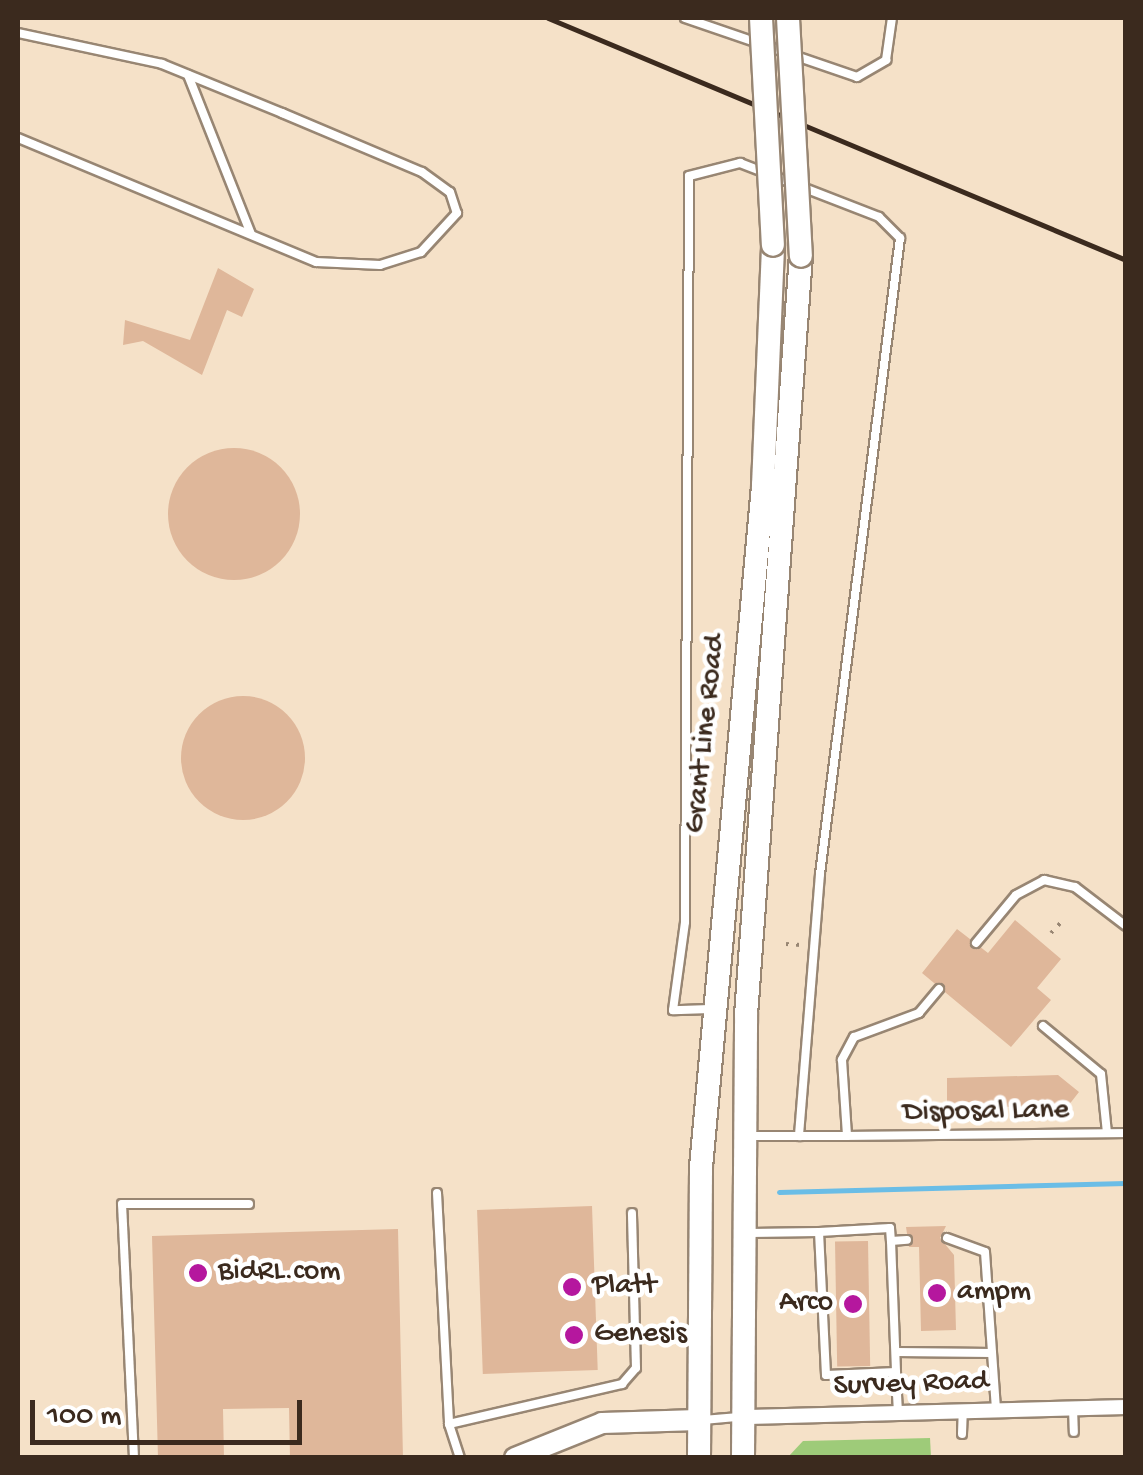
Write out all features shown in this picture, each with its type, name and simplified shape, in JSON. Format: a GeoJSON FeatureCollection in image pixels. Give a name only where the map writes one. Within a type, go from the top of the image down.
{"type":"FeatureCollection","features":[{"type":"Feature","properties":{"kind":"main road","name":"Grant Line Road"},"geometry":{"type":"LineString","coordinates":[[700,1458],[698,1420],[712,1009],[764,486],[773,244],[761,18]]}},
{"type":"Feature","properties":{"kind":"main road","name":"Grant Line Road"},"geometry":{"type":"LineString","coordinates":[[743,1458],[748,1417],[750,1233],[742,1136],[801,256],[788,18]]}},
{"type":"Feature","properties":{"kind":"main road"},"geometry":{"type":"LineString","coordinates":[[514,1458],[602,1423],[698,1420]]}},
{"type":"Feature","properties":{"kind":"street","name":"Survey Road"},"geometry":{"type":"LineString","coordinates":[[748,1417],[1126,1407]]}},
{"type":"Feature","properties":{"kind":"lane"},"geometry":{"type":"LineString","coordinates":[[685,18],[857,77],[886,60],[892,18]]}},
{"type":"Feature","properties":{"kind":"lane"},"geometry":{"type":"LineString","coordinates":[[18,33],[188,75],[422,172],[450,192],[457,213],[421,252],[380,265],[316,262],[18,138]]}},
{"type":"Feature","properties":{"kind":"lane"},"geometry":{"type":"LineString","coordinates":[[188,75],[251,235]]}},
{"type":"Feature","properties":{"kind":"lane"},"geometry":{"type":"LineString","coordinates":[[712,1009],[672,1010],[685,922],[688,176],[740,163],[879,218],[900,238],[820,874],[800,1136]]}},
{"type":"Feature","properties":{"kind":"lane"},"geometry":{"type":"LineString","coordinates":[[976,943],[1016,895],[1044,880],[1075,887],[1126,926]]}},
{"type":"Feature","properties":{"kind":"lane"},"geometry":{"type":"LineString","coordinates":[[846,1136],[842,1060],[854,1037],[919,1013],[939,989]]}},
{"type":"Feature","properties":{"kind":"lane"},"geometry":{"type":"LineString","coordinates":[[1043,1026],[1101,1074],[1108,1133]]}},
{"type":"Feature","properties":{"kind":"lane","name":"Disposal Lane"},"geometry":{"type":"LineString","coordinates":[[742,1136],[1126,1132]]}},
{"type":"Feature","properties":{"kind":"lane"},"geometry":{"type":"LineString","coordinates":[[437,1193],[449,1424],[460,1458]]}},
{"type":"Feature","properties":{"kind":"lane"},"geometry":{"type":"LineString","coordinates":[[134,1458],[122,1204],[249,1204]]}},
{"type":"Feature","properties":{"kind":"lane"},"geometry":{"type":"LineString","coordinates":[[449,1424],[622,1384],[636,1368],[632,1213]]}},
{"type":"Feature","properties":{"kind":"lane"},"geometry":{"type":"LineString","coordinates":[[750,1233],[890,1228],[898,1412]]}},
{"type":"Feature","properties":{"kind":"lane"},"geometry":{"type":"LineString","coordinates":[[819,1232],[826,1375],[896,1372]]}},
{"type":"Feature","properties":{"kind":"lane"},"geometry":{"type":"LineString","coordinates":[[947,1238],[985,1252],[996,1410]]}},
{"type":"Feature","properties":{"kind":"lane"},"geometry":{"type":"LineString","coordinates":[[891,1241],[907,1240]]}},
{"type":"Feature","properties":{"kind":"lane"},"geometry":{"type":"LineString","coordinates":[[896,1352],[992,1353]]}},
{"type":"Feature","properties":{"kind":"lane"},"geometry":{"type":"LineString","coordinates":[[1073,1408],[1074,1432]]}},
{"type":"Feature","properties":{"kind":"lane"},"geometry":{"type":"LineString","coordinates":[[962,1434],[963,1410]]}},
{"type":"Feature","properties":{"kind":"lane","name":"Survey Road"},"geometry":{"type":"LineString","coordinates":[[698,1420],[748,1417]]}},
{"type":"Feature","properties":{"kind":"path"},"geometry":{"type":"LineString","coordinates":[[1051,934],[1062,921]]}},
{"type":"Feature","properties":{"kind":"green space"},"geometry":{"type":"Polygon","coordinates":[[[930,1438],[931,1457],[788,1457],[803,1441],[930,1438]]]}},
{"type":"Feature","properties":{"kind":"building"},"geometry":{"type":"Polygon","coordinates":[[[218,268],[254,289],[242,317],[227,310],[202,375],[143,341],[123,345],[125,320],[190,340],[218,268]]]}},
{"type":"Feature","properties":{"kind":"building"},"geometry":{"type":"Polygon","coordinates":[[[234,448],[259,453],[281,467],[295,489],[300,514],[295,539],[281,561],[259,575],[234,580],[209,575],[187,561],[173,539],[168,514],[173,489],[187,467],[209,453],[234,448]]]}},
{"type":"Feature","properties":{"kind":"building"},"geometry":{"type":"Polygon","coordinates":[[[243,696],[267,701],[287,714],[300,734],[305,758],[300,782],[287,802],[267,815],[243,820],[219,815],[199,802],[186,782],[181,758],[186,734],[199,714],[219,701],[243,696]]]}},
{"type":"Feature","properties":{"kind":"building"},"geometry":{"type":"Polygon","coordinates":[[[1015,920],[1061,959],[1037,988],[1051,1000],[1011,1047],[922,973],[957,929],[988,953],[1015,920]]]}},
{"type":"Feature","properties":{"kind":"building"},"geometry":{"type":"Polygon","coordinates":[[[1058,1075],[1079,1092],[1061,1115],[1049,1106],[947,1108],[947,1078],[1058,1075]]]}},
{"type":"Feature","properties":{"kind":"building"},"geometry":{"type":"Polygon","coordinates":[[[592,1206],[598,1370],[483,1374],[477,1210],[592,1206]]]}},
{"type":"Feature","properties":{"kind":"building","name":"ampm"},"geometry":{"type":"Polygon","coordinates":[[[946,1226],[940,1238],[954,1255],[956,1330],[921,1331],[919,1247],[909,1247],[906,1227],[946,1226]]]}},
{"type":"Feature","properties":{"kind":"building"},"geometry":{"type":"Polygon","coordinates":[[[398,1229],[403,1458],[290,1458],[289,1408],[223,1409],[224,1458],[158,1458],[152,1236],[398,1229]]]}},
{"type":"Feature","properties":{"kind":"building","name":"Arco"},"geometry":{"type":"Polygon","coordinates":[[[868,1241],[870,1366],[837,1367],[835,1242],[868,1241]]]}},
{"type":"Feature","properties":{"kind":"waterway"},"geometry":{"type":"LineString","coordinates":[[779,1192],[1126,1183]]}},
{"type":"Feature","properties":{"kind":"railway"},"geometry":{"type":"LineString","coordinates":[[548,18],[1126,260]]}},
{"type":"Feature","properties":{"kind":"place","name":"BidRL.com"},"geometry":{"type":"Point","coordinates":[198,1273]}},
{"type":"Feature","properties":{"kind":"place","name":"Platt"},"geometry":{"type":"Point","coordinates":[572,1287]}},
{"type":"Feature","properties":{"kind":"place","name":"ampm"},"geometry":{"type":"Point","coordinates":[937,1293]}},
{"type":"Feature","properties":{"kind":"place","name":"Arco"},"geometry":{"type":"Point","coordinates":[853,1304]}},
{"type":"Feature","properties":{"kind":"place","name":"Genesis"},"geometry":{"type":"Point","coordinates":[574,1335]}}]}
